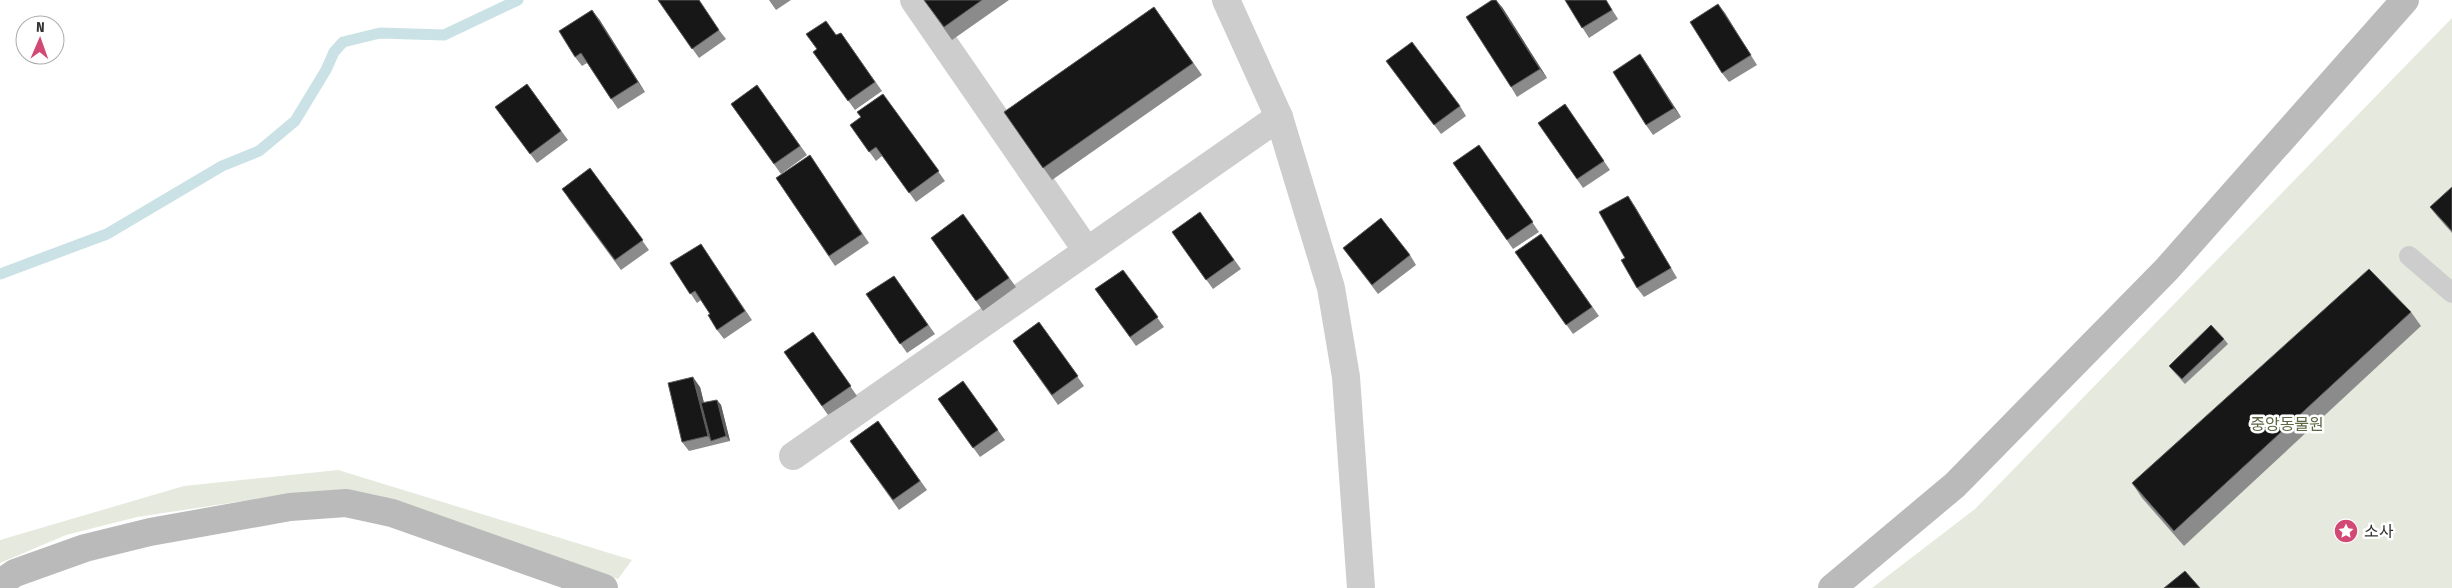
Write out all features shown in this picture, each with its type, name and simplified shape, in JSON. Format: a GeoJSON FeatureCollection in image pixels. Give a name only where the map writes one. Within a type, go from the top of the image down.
{"type":"FeatureCollection","features":[{"type":"Feature","properties":{"kind":"street"},"geometry":{"type":"LineString","coordinates":[[914,0],[1087,252]]}},
{"type":"Feature","properties":{"kind":"street"},"geometry":{"type":"LineString","coordinates":[[1226,0],[1279,118],[1331,288],[1346,376],[1361,588]]}},
{"type":"Feature","properties":{"kind":"street"},"geometry":{"type":"LineString","coordinates":[[1832,588],[1955,485],[2167,269],[2405,0]]}},
{"type":"Feature","properties":{"kind":"street"},"geometry":{"type":"LineString","coordinates":[[793,456],[1279,118]]}},
{"type":"Feature","properties":{"kind":"street"},"geometry":{"type":"LineString","coordinates":[[0,583],[15,573],[85,548],[150,532],[290,507],[346,504],[392,513],[604,588]]}},
{"type":"Feature","properties":{"kind":"lane"},"geometry":{"type":"LineString","coordinates":[[2409,256],[2452,293]]}},
{"type":"Feature","properties":{"kind":"green space","name":"중앙동물원"},"geometry":{"type":"Polygon","coordinates":[[[2452,18],[2452,588],[1872,588],[1975,509],[2452,18]]]}},
{"type":"Feature","properties":{"kind":"green space"},"geometry":{"type":"Polygon","coordinates":[[[338,470],[632,560],[618,579],[384,500],[289,494],[137,517],[66,535],[0,563],[0,540],[184,486],[338,470]]]}},
{"type":"Feature","properties":{"kind":"building"},"geometry":{"type":"Polygon","coordinates":[[[658,0],[699,0],[719,30],[692,49],[658,0]]]}},
{"type":"Feature","properties":{"kind":"building"},"geometry":{"type":"Polygon","coordinates":[[[924,0],[982,0],[944,27],[924,0]]]}},
{"type":"Feature","properties":{"kind":"building"},"geometry":{"type":"Polygon","coordinates":[[[1492,0],[1496,0],[1540,69],[1511,87],[1466,17],[1492,0]]]}},
{"type":"Feature","properties":{"kind":"building"},"geometry":{"type":"Polygon","coordinates":[[[1565,0],[1606,0],[1612,10],[1582,28],[1565,0]]]}},
{"type":"Feature","properties":{"kind":"building"},"geometry":{"type":"Polygon","coordinates":[[[1718,4],[1751,55],[1722,73],[1690,22],[1718,4]]]}},
{"type":"Feature","properties":{"kind":"building"},"geometry":{"type":"Polygon","coordinates":[[[1154,7],[1193,63],[1043,168],[1004,112],[1154,7]]]}},
{"type":"Feature","properties":{"kind":"building"},"geometry":{"type":"Polygon","coordinates":[[[592,10],[638,82],[611,99],[581,53],[575,57],[559,31],[592,10]]]}},
{"type":"Feature","properties":{"kind":"building"},"geometry":{"type":"Polygon","coordinates":[[[826,21],[836,35],[841,33],[875,82],[848,101],[813,52],[817,49],[806,34],[826,21]]]}},
{"type":"Feature","properties":{"kind":"building"},"geometry":{"type":"Polygon","coordinates":[[[1412,42],[1460,106],[1434,125],[1386,61],[1412,42]]]}},
{"type":"Feature","properties":{"kind":"building"},"geometry":{"type":"Polygon","coordinates":[[[1640,54],[1674,108],[1646,125],[1613,72],[1640,54]]]}},
{"type":"Feature","properties":{"kind":"building"},"geometry":{"type":"Polygon","coordinates":[[[527,84],[561,131],[530,154],[495,107],[527,84]]]}},
{"type":"Feature","properties":{"kind":"building"},"geometry":{"type":"Polygon","coordinates":[[[757,85],[800,146],[774,164],[731,104],[757,85]]]}},
{"type":"Feature","properties":{"kind":"building"},"geometry":{"type":"Polygon","coordinates":[[[883,94],[939,171],[909,193],[876,147],[869,152],[850,125],[861,117],[857,112],[883,94]]]}},
{"type":"Feature","properties":{"kind":"building"},"geometry":{"type":"Polygon","coordinates":[[[1565,104],[1604,161],[1577,179],[1538,123],[1565,104]]]}},
{"type":"Feature","properties":{"kind":"building"},"geometry":{"type":"Polygon","coordinates":[[[1479,145],[1533,222],[1507,240],[1453,163],[1479,145]]]}},
{"type":"Feature","properties":{"kind":"building"},"geometry":{"type":"Polygon","coordinates":[[[810,155],[862,234],[829,256],[776,178],[810,155]]]}},
{"type":"Feature","properties":{"kind":"building"},"geometry":{"type":"Polygon","coordinates":[[[590,168],[643,240],[615,260],[562,189],[590,168]]]}},
{"type":"Feature","properties":{"kind":"building"},"geometry":{"type":"Polygon","coordinates":[[[2452,187],[2452,231],[2430,207],[2452,187]]]}},
{"type":"Feature","properties":{"kind":"building"},"geometry":{"type":"Polygon","coordinates":[[[1628,196],[1671,268],[1637,288],[1621,260],[1625,258],[1599,212],[1628,196]]]}},
{"type":"Feature","properties":{"kind":"building"},"geometry":{"type":"Polygon","coordinates":[[[1200,212],[1234,260],[1206,280],[1172,232],[1200,212]]]}},
{"type":"Feature","properties":{"kind":"building"},"geometry":{"type":"Polygon","coordinates":[[[963,214],[1009,278],[976,301],[931,238],[963,214]]]}},
{"type":"Feature","properties":{"kind":"building"},"geometry":{"type":"Polygon","coordinates":[[[1381,218],[1410,255],[1372,285],[1343,248],[1381,218]]]}},
{"type":"Feature","properties":{"kind":"building"},"geometry":{"type":"Polygon","coordinates":[[[1541,234],[1592,307],[1566,325],[1515,252],[1541,234]]]}},
{"type":"Feature","properties":{"kind":"building"},"geometry":{"type":"Polygon","coordinates":[[[701,244],[745,311],[717,330],[708,315],[710,314],[695,291],[690,294],[670,263],[701,244]]]}},
{"type":"Feature","properties":{"kind":"building"},"geometry":{"type":"Polygon","coordinates":[[[2369,269],[2411,312],[2174,531],[2132,483],[2369,269]]]}},
{"type":"Feature","properties":{"kind":"building"},"geometry":{"type":"Polygon","coordinates":[[[1123,270],[1158,317],[1130,337],[1095,289],[1123,270]]]}},
{"type":"Feature","properties":{"kind":"building"},"geometry":{"type":"Polygon","coordinates":[[[894,276],[928,325],[900,344],[866,294],[894,276]]]}},
{"type":"Feature","properties":{"kind":"building"},"geometry":{"type":"Polygon","coordinates":[[[1039,322],[1078,376],[1052,395],[1013,341],[1039,322]]]}},
{"type":"Feature","properties":{"kind":"building"},"geometry":{"type":"Polygon","coordinates":[[[2211,325],[2224,339],[2182,379],[2169,366],[2211,325]]]}},
{"type":"Feature","properties":{"kind":"building"},"geometry":{"type":"Polygon","coordinates":[[[813,332],[851,386],[822,406],[784,352],[813,332]]]}},
{"type":"Feature","properties":{"kind":"building"},"geometry":{"type":"Polygon","coordinates":[[[693,377],[708,436],[682,442],[668,383],[693,377]]]}},
{"type":"Feature","properties":{"kind":"building"},"geometry":{"type":"Polygon","coordinates":[[[963,381],[998,430],[973,448],[938,399],[963,381]]]}},
{"type":"Feature","properties":{"kind":"building"},"geometry":{"type":"Polygon","coordinates":[[[717,400],[726,436],[711,441],[701,403],[717,400]]]}},
{"type":"Feature","properties":{"kind":"building"},"geometry":{"type":"Polygon","coordinates":[[[878,421],[920,481],[893,500],[850,441],[878,421]]]}},
{"type":"Feature","properties":{"kind":"building"},"geometry":{"type":"Polygon","coordinates":[[[2185,571],[2200,588],[2164,588],[2185,571]]]}},
{"type":"Feature","properties":{"kind":"waterway"},"geometry":{"type":"LineString","coordinates":[[0,274],[107,234],[222,166],[259,151],[295,121],[326,70],[334,52],[343,42],[380,33],[444,35],[518,0]]}},
{"type":"Feature","properties":{"kind":"place","name":"소사"},"geometry":{"type":"Point","coordinates":[2346,531]}}]}
